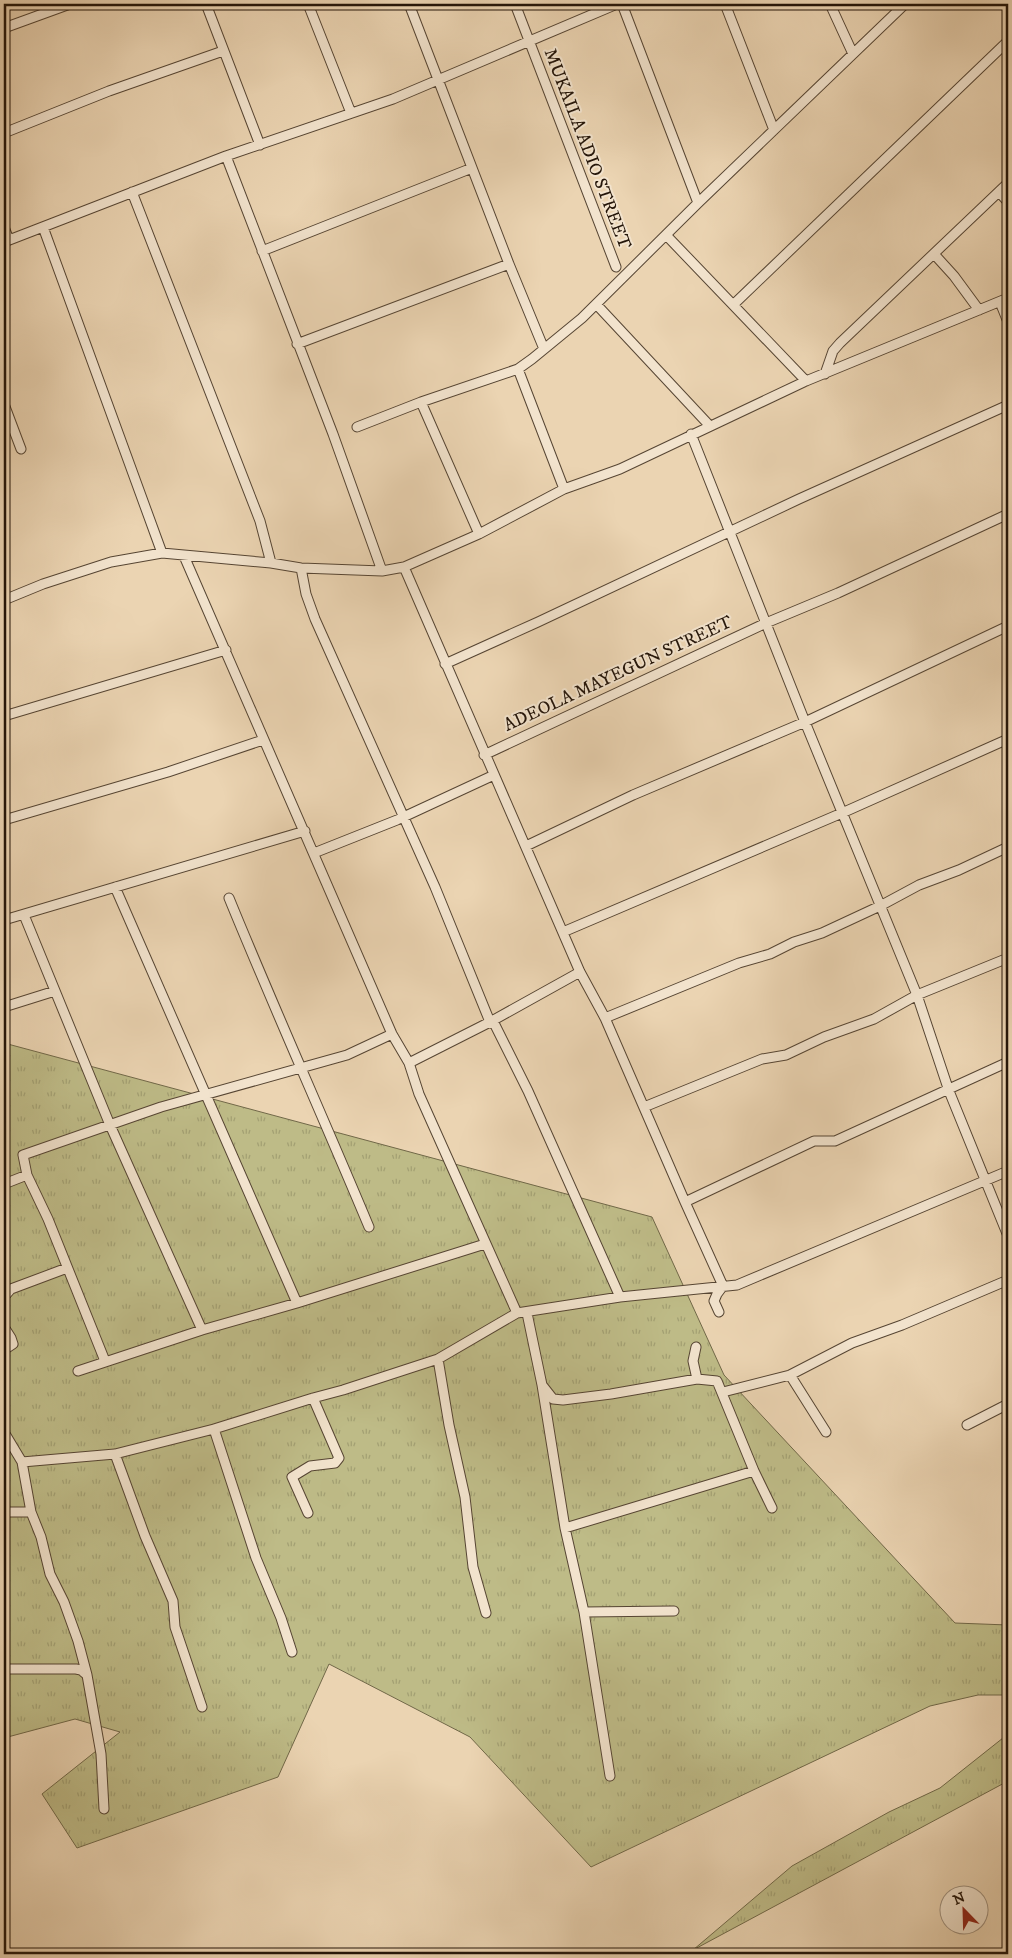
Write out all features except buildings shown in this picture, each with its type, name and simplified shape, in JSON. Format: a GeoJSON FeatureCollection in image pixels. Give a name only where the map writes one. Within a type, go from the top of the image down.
{"type":"FeatureCollection","features":[{"type":"Feature","properties":{"kind":"street"},"geometry":{"type":"LineString","coordinates":[[4,28],[70,4]]}},
{"type":"Feature","properties":{"kind":"street"},"geometry":{"type":"LineString","coordinates":[[206,4],[260,145]]}},
{"type":"Feature","properties":{"kind":"street"},"geometry":{"type":"LineString","coordinates":[[308,4],[351,113]]}},
{"type":"Feature","properties":{"kind":"street"},"geometry":{"type":"LineString","coordinates":[[409,4],[509,264],[544,349]]}},
{"type":"Feature","properties":{"kind":"street","name":"MUKAILA ADIO STREET"},"geometry":{"type":"LineString","coordinates":[[515,4],[616,267]]}},
{"type":"Feature","properties":{"kind":"street"},"geometry":{"type":"LineString","coordinates":[[4,227],[6,241],[44,228],[226,156],[351,113],[439,80],[617,4]]}},
{"type":"Feature","properties":{"kind":"street"},"geometry":{"type":"LineString","coordinates":[[622,4],[698,203]]}},
{"type":"Feature","properties":{"kind":"street"},"geometry":{"type":"LineString","coordinates":[[725,4],[774,130]]}},
{"type":"Feature","properties":{"kind":"street"},"geometry":{"type":"LineString","coordinates":[[830,4],[853,54]]}},
{"type":"Feature","properties":{"kind":"street"},"geometry":{"type":"LineString","coordinates":[[357,427],[421,402],[518,369],[544,349],[596,304],[905,4]]}},
{"type":"Feature","properties":{"kind":"street"},"geometry":{"type":"LineString","coordinates":[[734,305],[1008,41]]}},
{"type":"Feature","properties":{"kind":"street"},"geometry":{"type":"LineString","coordinates":[[4,133],[109,92],[223,51]]}},
{"type":"Feature","properties":{"kind":"street"},"geometry":{"type":"LineString","coordinates":[[226,156],[333,434],[382,571]]}},
{"type":"Feature","properties":{"kind":"street"},"geometry":{"type":"LineString","coordinates":[[262,251],[472,168]]}},
{"type":"Feature","properties":{"kind":"street"},"geometry":{"type":"LineString","coordinates":[[825,374],[833,351],[840,343],[1008,183]]}},
{"type":"Feature","properties":{"kind":"street"},"geometry":{"type":"LineString","coordinates":[[132,192],[260,521],[272,563]]}},
{"type":"Feature","properties":{"kind":"street"},"geometry":{"type":"LineString","coordinates":[[999,192],[1008,202]]}},
{"type":"Feature","properties":{"kind":"street"},"geometry":{"type":"LineString","coordinates":[[44,228],[162,553]]}},
{"type":"Feature","properties":{"kind":"street"},"geometry":{"type":"LineString","coordinates":[[666,235],[806,381]]}},
{"type":"Feature","properties":{"kind":"street"},"geometry":{"type":"LineString","coordinates":[[934,254],[954,276],[979,310]]}},
{"type":"Feature","properties":{"kind":"street"},"geometry":{"type":"LineString","coordinates":[[298,344],[509,264]]}},
{"type":"Feature","properties":{"kind":"street"},"geometry":{"type":"LineString","coordinates":[[4,600],[43,584],[111,562],[162,553],[272,563],[301,568],[382,571],[404,568],[479,534],[564,489],[620,469],[709,425],[806,381],[1004,300],[1008,322]]}},
{"type":"Feature","properties":{"kind":"street"},"geometry":{"type":"LineString","coordinates":[[596,304],[709,425]]}},
{"type":"Feature","properties":{"kind":"street"},"geometry":{"type":"LineString","coordinates":[[518,369],[564,489]]}},
{"type":"Feature","properties":{"kind":"street"},"geometry":{"type":"LineString","coordinates":[[421,402],[479,534]]}},
{"type":"Feature","properties":{"kind":"street"},"geometry":{"type":"LineString","coordinates":[[4,404],[21,449]]}},
{"type":"Feature","properties":{"kind":"street"},"geometry":{"type":"LineString","coordinates":[[445,664],[1008,405]]}},
{"type":"Feature","properties":{"kind":"street"},"geometry":{"type":"LineString","coordinates":[[691,434],[805,722],[917,995],[949,1090],[1008,1236]]}},
{"type":"Feature","properties":{"kind":"street","name":"ADEOLA MAYEGUN STREET"},"geometry":{"type":"LineString","coordinates":[[484,755],[766,623],[838,593],[1008,514]]}},
{"type":"Feature","properties":{"kind":"street"},"geometry":{"type":"LineString","coordinates":[[184,556],[392,1034],[409,1063],[419,1094],[517,1313]]}},
{"type":"Feature","properties":{"kind":"street"},"geometry":{"type":"LineString","coordinates":[[301,568],[306,594],[315,619],[435,887],[490,1022],[495,1024],[528,1091],[620,1297]]}},
{"type":"Feature","properties":{"kind":"street"},"geometry":{"type":"LineString","coordinates":[[404,568],[580,972],[605,1018],[723,1286]]}},
{"type":"Feature","properties":{"kind":"street"},"geometry":{"type":"LineString","coordinates":[[526,846],[633,795],[805,722],[1008,626]]}},
{"type":"Feature","properties":{"kind":"street"},"geometry":{"type":"LineString","coordinates":[[4,716],[226,650]]}},
{"type":"Feature","properties":{"kind":"street"},"geometry":{"type":"LineString","coordinates":[[563,932],[842,813],[1008,739]]}},
{"type":"Feature","properties":{"kind":"street"},"geometry":{"type":"LineString","coordinates":[[4,820],[168,772],[263,740]]}},
{"type":"Feature","properties":{"kind":"street"},"geometry":{"type":"LineString","coordinates":[[314,853],[403,817],[494,775]]}},
{"type":"Feature","properties":{"kind":"street"},"geometry":{"type":"LineString","coordinates":[[4,920],[304,831]]}},
{"type":"Feature","properties":{"kind":"street"},"geometry":{"type":"LineString","coordinates":[[605,1018],[739,963],[770,954],[794,942],[822,933],[880,906],[919,885],[959,870],[1008,846]]}},
{"type":"Feature","properties":{"kind":"street"},"geometry":{"type":"LineString","coordinates":[[115,888],[207,1094],[297,1303]]}},
{"type":"Feature","properties":{"kind":"street"},"geometry":{"type":"LineString","coordinates":[[229,898],[265,987],[302,1068],[369,1227]]}},
{"type":"Feature","properties":{"kind":"street"},"geometry":{"type":"LineString","coordinates":[[24,915],[110,1125],[202,1330]]}},
{"type":"Feature","properties":{"kind":"street"},"geometry":{"type":"LineString","coordinates":[[644,1107],[762,1059],[786,1055],[824,1037],[874,1019],[917,995],[1008,958]]}},
{"type":"Feature","properties":{"kind":"street"},"geometry":{"type":"LineString","coordinates":[[409,1063],[490,1022],[580,972]]}},
{"type":"Feature","properties":{"kind":"street"},"geometry":{"type":"LineString","coordinates":[[4,1007],[55,991]]}},
{"type":"Feature","properties":{"kind":"street"},"geometry":{"type":"LineString","coordinates":[[105,1361],[48,1219],[27,1175],[22,1155],[161,1107],[347,1055],[392,1034]]}},
{"type":"Feature","properties":{"kind":"street"},"geometry":{"type":"LineString","coordinates":[[685,1202],[814,1141],[836,1141],[1008,1062]]}},
{"type":"Feature","properties":{"kind":"street"},"geometry":{"type":"LineString","coordinates":[[22,1462],[115,1454],[214,1429],[438,1359],[517,1313],[527,1313],[620,1297],[738,1285],[986,1182],[1008,1171]]}},
{"type":"Feature","properties":{"kind":"street"},"geometry":{"type":"LineString","coordinates":[[4,1184],[27,1175]]}},
{"type":"Feature","properties":{"kind":"street"},"geometry":{"type":"LineString","coordinates":[[78,1371],[202,1330],[297,1303],[485,1244]]}},
{"type":"Feature","properties":{"kind":"street"},"geometry":{"type":"LineString","coordinates":[[4,1297],[11,1289],[67,1268]]}},
{"type":"Feature","properties":{"kind":"street"},"geometry":{"type":"LineString","coordinates":[[723,1392],[790,1374],[852,1343],[902,1325],[1008,1280]]}},
{"type":"Feature","properties":{"kind":"street"},"geometry":{"type":"LineString","coordinates":[[719,1312],[714,1301],[723,1286]]}},
{"type":"Feature","properties":{"kind":"street"},"geometry":{"type":"LineString","coordinates":[[527,1313],[542,1385],[565,1528],[584,1612],[610,1776]]}},
{"type":"Feature","properties":{"kind":"street"},"geometry":{"type":"LineString","coordinates":[[4,1327],[12,1338],[13,1344],[4,1350]]}},
{"type":"Feature","properties":{"kind":"street"},"geometry":{"type":"LineString","coordinates":[[696,1347],[693,1370],[697,1379]]}},
{"type":"Feature","properties":{"kind":"street"},"geometry":{"type":"LineString","coordinates":[[438,1359],[448,1425],[465,1496],[473,1567],[486,1613]]}},
{"type":"Feature","properties":{"kind":"street"},"geometry":{"type":"LineString","coordinates":[[790,1374],[826,1432]]}},
{"type":"Feature","properties":{"kind":"street"},"geometry":{"type":"LineString","coordinates":[[542,1385],[552,1399],[562,1400],[611,1394],[697,1379],[717,1381],[754,1471],[772,1508]]}},
{"type":"Feature","properties":{"kind":"street"},"geometry":{"type":"LineString","coordinates":[[308,1513],[292,1477],[310,1466],[335,1464],[339,1458],[314,1398]]}},
{"type":"Feature","properties":{"kind":"street"},"geometry":{"type":"LineString","coordinates":[[967,1425],[1008,1404]]}},
{"type":"Feature","properties":{"kind":"street"},"geometry":{"type":"LineString","coordinates":[[214,1429],[256,1558],[281,1618],[292,1652]]}},
{"type":"Feature","properties":{"kind":"street"},"geometry":{"type":"LineString","coordinates":[[4,1432],[22,1462],[31,1512],[41,1537],[50,1574],[64,1602],[78,1641],[87,1675],[101,1754],[104,1809]]}},
{"type":"Feature","properties":{"kind":"street"},"geometry":{"type":"LineString","coordinates":[[115,1454],[145,1536],[173,1601],[175,1627],[202,1707]]}},
{"type":"Feature","properties":{"kind":"street"},"geometry":{"type":"LineString","coordinates":[[565,1528],[754,1471]]}},
{"type":"Feature","properties":{"kind":"street"},"geometry":{"type":"LineString","coordinates":[[4,1512],[31,1512]]}},
{"type":"Feature","properties":{"kind":"street"},"geometry":{"type":"LineString","coordinates":[[584,1612],[674,1611]]}},
{"type":"Feature","properties":{"kind":"street"},"geometry":{"type":"LineString","coordinates":[[4,1669],[76,1669],[81,1670],[87,1675]]}},
{"type":"Feature","properties":{"kind":"green space"},"geometry":{"type":"Polygon","coordinates":[[[4,1043],[652,1217],[724,1375],[955,1623],[1008,1625],[1008,1695],[978,1695],[930,1706],[591,1867],[470,1737],[329,1664],[278,1777],[77,1848],[42,1794],[120,1732],[75,1719],[4,1738],[4,1043]]]}},
{"type":"Feature","properties":{"kind":"green space"},"geometry":{"type":"Polygon","coordinates":[[[1008,1734],[1008,1781],[693,1950],[792,1866],[889,1812],[940,1788],[1008,1734]]]}}]}
